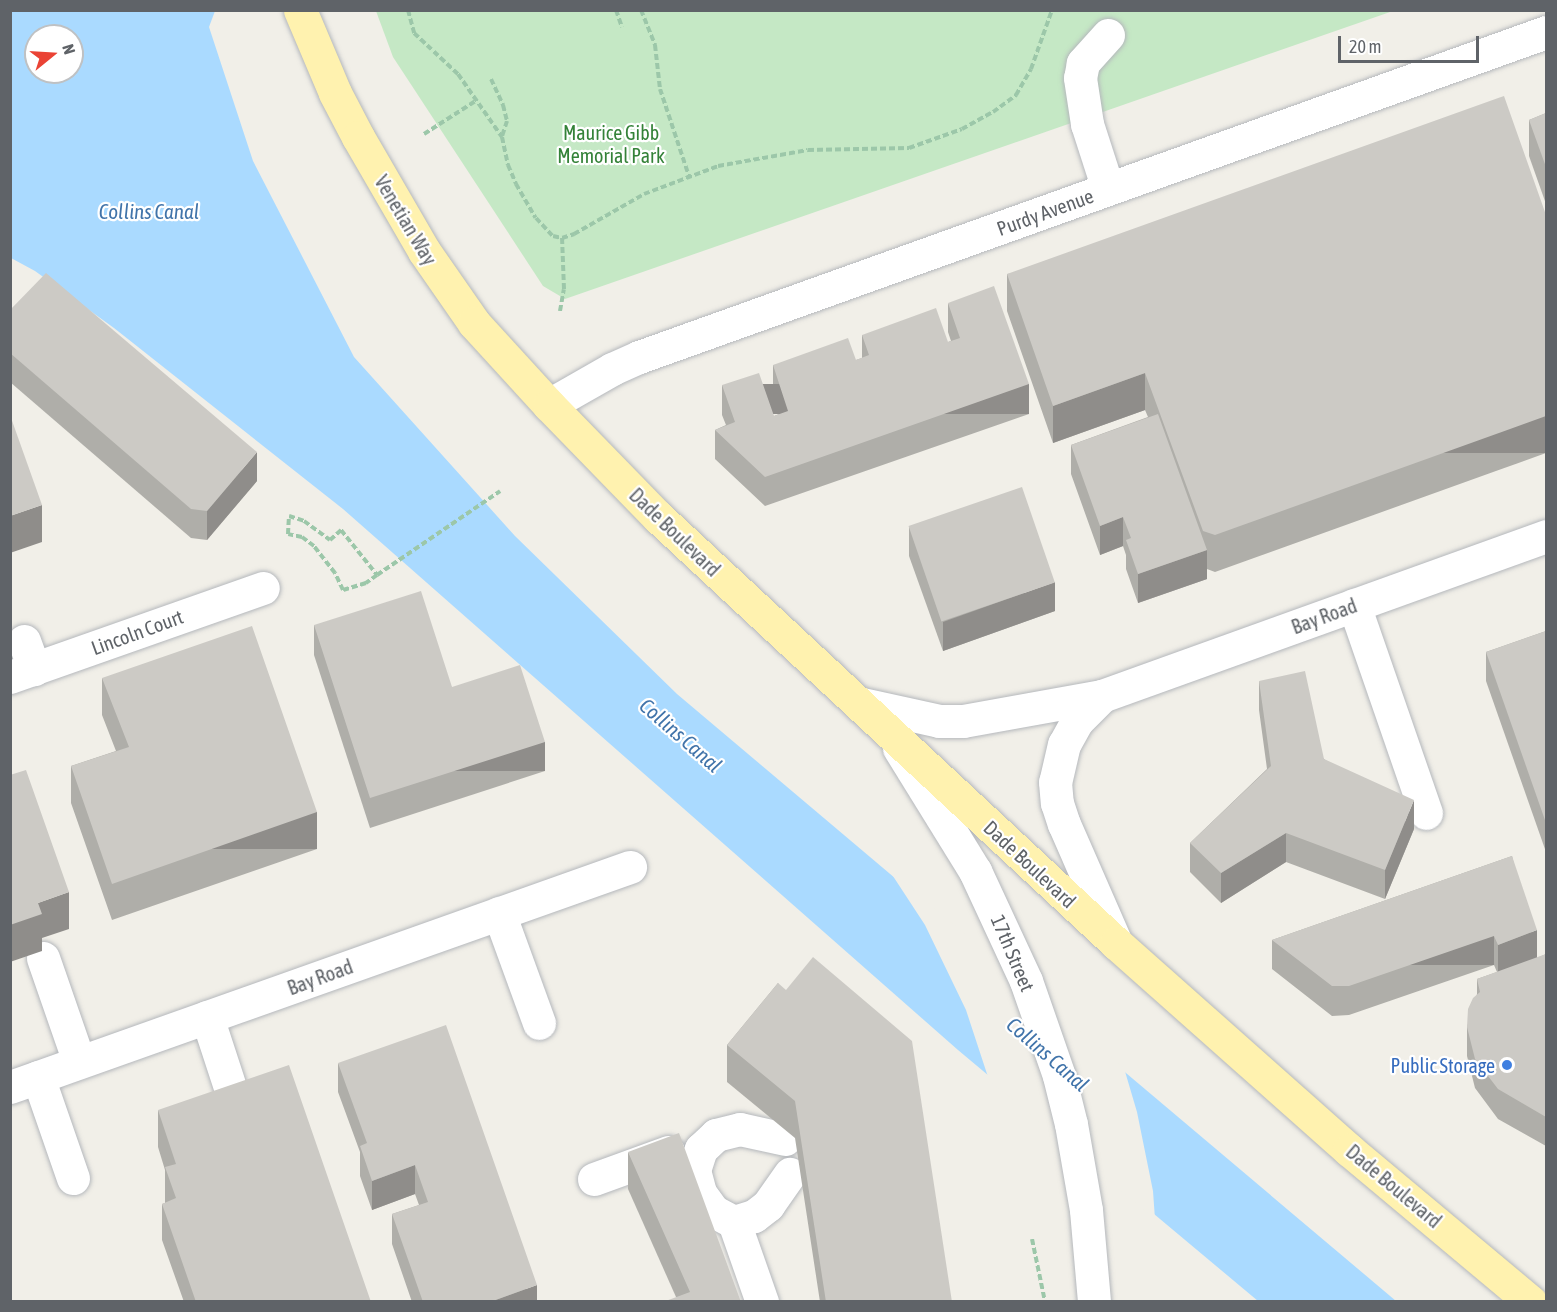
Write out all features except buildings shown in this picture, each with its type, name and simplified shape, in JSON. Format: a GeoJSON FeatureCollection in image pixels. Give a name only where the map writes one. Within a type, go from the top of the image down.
{"type":"FeatureCollection","features":[{"type":"Feature","properties":{"kind":"main road","name":"Venetian Way"},"geometry":{"type":"LineString","coordinates":[[300,10],[344,111],[424,251],[474,323],[549,405]]}},
{"type":"Feature","properties":{"kind":"main road","name":"Dade Boulevard"},"geometry":{"type":"LineString","coordinates":[[549,405],[658,517],[1116,943],[1349,1149],[1531,1302]]}},
{"type":"Feature","properties":{"kind":"street","name":"Purdy Avenue"},"geometry":{"type":"LineString","coordinates":[[549,405],[604,373],[639,357],[1546,32]]}},
{"type":"Feature","properties":{"kind":"street"},"geometry":{"type":"LineString","coordinates":[[1108,35],[1083,63],[1080,78],[1087,124],[1108,189]]}},
{"type":"Feature","properties":{"kind":"street","name":"Bay Road"},"geometry":{"type":"LineString","coordinates":[[858,704],[939,721],[963,721],[1102,696],[1546,536]]}},
{"type":"Feature","properties":{"kind":"street","name":"Lincoln Court"},"geometry":{"type":"LineString","coordinates":[[23,662],[263,588]]}},
{"type":"Feature","properties":{"kind":"street"},"geometry":{"type":"LineString","coordinates":[[1354,605],[1426,813]]}},
{"type":"Feature","properties":{"kind":"street","name":"Bay Road"},"geometry":{"type":"LineString","coordinates":[[1102,696],[1077,721],[1064,744],[1055,782],[1057,803],[1064,824],[1116,943]]}},
{"type":"Feature","properties":{"kind":"street","name":"17th Street"},"geometry":{"type":"LineString","coordinates":[[890,733],[975,871],[1026,981],[1059,1076],[1071,1124],[1086,1210],[1094,1302]]}},
{"type":"Feature","properties":{"kind":"street","name":"Bay Road"},"geometry":{"type":"LineString","coordinates":[[24,1082],[630,867]]}},
{"type":"Feature","properties":{"kind":"street"},"geometry":{"type":"LineString","coordinates":[[500,913],[539,1023]]}},
{"type":"Feature","properties":{"kind":"street"},"geometry":{"type":"LineString","coordinates":[[43,958],[79,1062]]}},
{"type":"Feature","properties":{"kind":"street"},"geometry":{"type":"LineString","coordinates":[[207,1017],[240,1118]]}},
{"type":"Feature","properties":{"kind":"street"},"geometry":{"type":"LineString","coordinates":[[24,1082],[73,1178]]}},
{"type":"Feature","properties":{"kind":"street"},"geometry":{"type":"LineString","coordinates":[[762,1302],[734,1222],[713,1211],[700,1193],[694,1170],[701,1149],[716,1135],[740,1129],[785,1139]]}},
{"type":"Feature","properties":{"kind":"street"},"geometry":{"type":"LineString","coordinates":[[594,1179],[673,1150],[701,1149]]}},
{"type":"Feature","properties":{"kind":"street"},"geometry":{"type":"LineString","coordinates":[[734,1222],[754,1216],[768,1205],[790,1174]]}},
{"type":"Feature","properties":{"kind":"path"},"geometry":{"type":"LineString","coordinates":[[408,10],[414,33],[453,70],[502,137],[508,165],[525,202],[543,228],[553,236],[562,238],[574,234],[644,194],[718,166],[808,150],[909,148],[962,129],[993,112],[1016,95],[1031,69],[1052,10]]}},
{"type":"Feature","properties":{"kind":"path"},"geometry":{"type":"LineString","coordinates":[[616,10],[622,27]]}},
{"type":"Feature","properties":{"kind":"path"},"geometry":{"type":"LineString","coordinates":[[641,10],[655,45],[660,88],[689,176]]}},
{"type":"Feature","properties":{"kind":"path"},"geometry":{"type":"LineString","coordinates":[[492,79],[507,121],[502,137]]}},
{"type":"Feature","properties":{"kind":"path"},"geometry":{"type":"LineString","coordinates":[[424,134],[477,100]]}},
{"type":"Feature","properties":{"kind":"path"},"geometry":{"type":"LineString","coordinates":[[560,311],[564,289],[562,238]]}},
{"type":"Feature","properties":{"kind":"path"},"geometry":{"type":"LineString","coordinates":[[379,573],[341,530],[330,540],[304,520],[289,516],[288,534],[302,537],[314,546],[331,566],[343,590],[366,583],[500,491]]}},
{"type":"Feature","properties":{"kind":"path"},"geometry":{"type":"LineString","coordinates":[[1032,1239],[1045,1302]]}},
{"type":"Feature","properties":{"kind":"green space","name":"Maurice Gibb Memorial Park"},"geometry":{"type":"Polygon","coordinates":[[[376,11],[1393,11],[565,299],[543,286],[393,57],[376,11]]]}},
{"type":"Feature","properties":{"kind":"water","name":"Collins Canal"},"geometry":{"type":"Polygon","coordinates":[[[11,11],[215,11],[209,27],[253,161],[354,357],[515,536],[677,694],[1396,1301],[1258,1301],[958,1050],[343,509],[114,328],[35,271],[11,258],[11,11]]]}},
{"type":"Feature","properties":{"kind":"pier"},"geometry":{"type":"Polygon","coordinates":[[[889,870],[1124,1068],[1137,1112],[1153,1191],[1155,1219],[989,1080],[966,1010],[925,925],[889,870]]]}},
{"type":"Feature","properties":{"kind":"place","name":"Public Storage"},"geometry":{"type":"Point","coordinates":[1507,1065]}}]}
